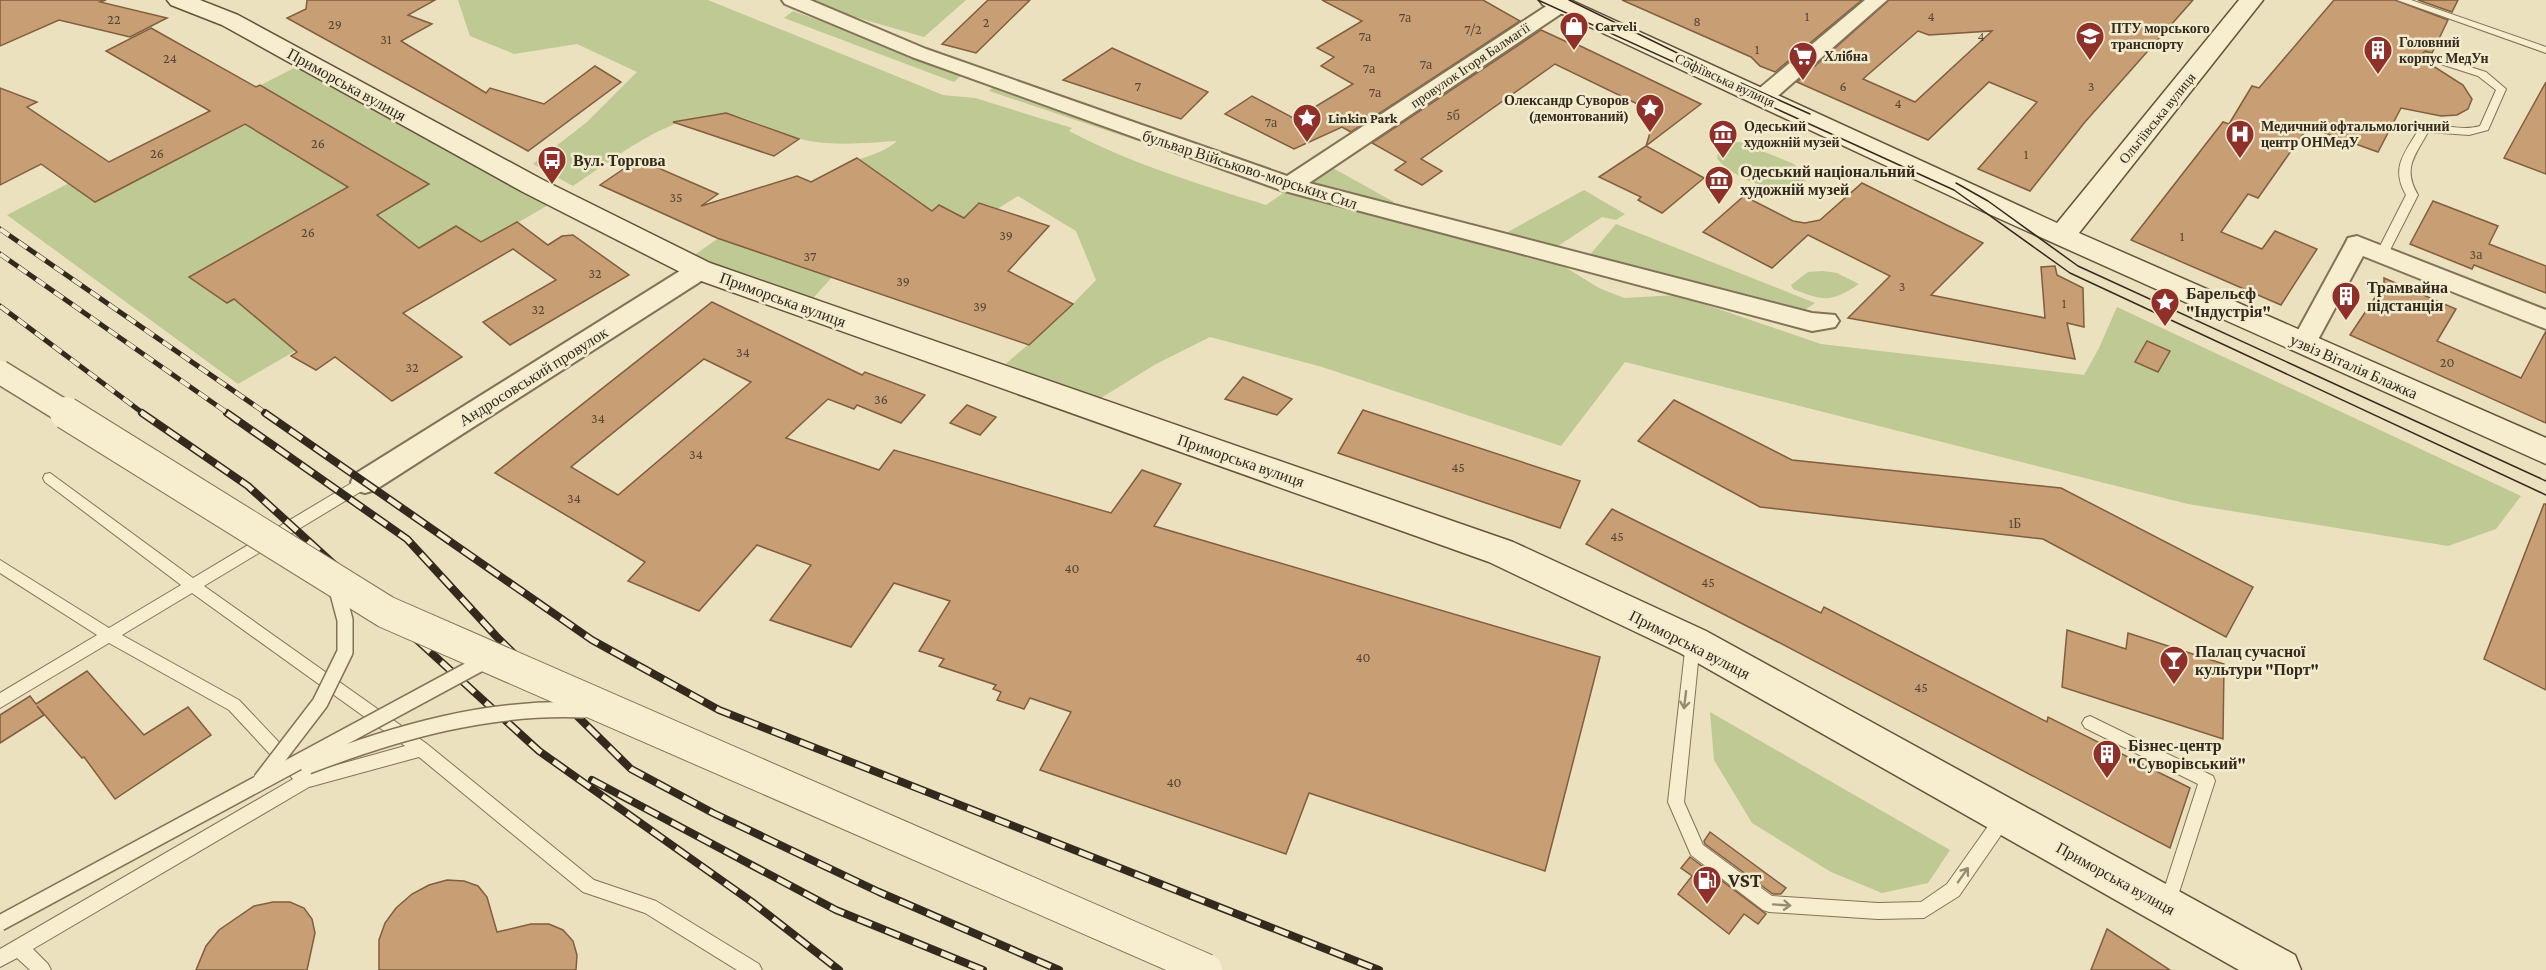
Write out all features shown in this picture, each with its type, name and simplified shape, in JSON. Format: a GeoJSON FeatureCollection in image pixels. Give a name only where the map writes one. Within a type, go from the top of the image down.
{"type":"FeatureCollection","features":[{"type":"Feature","properties":{"kind":"main road","name":"Приморська вулиця"},"geometry":{"type":"LineString","coordinates":[[179,0],[230,20],[533,186],[700,270],[1502,552],[1693,642],[2280,970]]}},
{"type":"Feature","properties":{"kind":"main road","name":"Ольгіївська вулиця"},"geometry":{"type":"LineString","coordinates":[[2062,236],[2252,0]]}},
{"type":"Feature","properties":{"kind":"main road","name":"Софіївська вулиця"},"geometry":{"type":"LineString","coordinates":[[1556,2],[2062,236]]}},
{"type":"Feature","properties":{"kind":"main road","name":"узвіз Віталія Блажка"},"geometry":{"type":"LineString","coordinates":[[2062,236],[2546,452]]}},
{"type":"Feature","properties":{"kind":"street","name":"бульвар Військово-морських Сил"},"geometry":{"type":"LineString","coordinates":[[792,0],[919,53],[1289,185],[1812,322],[1826,321]]}},
{"type":"Feature","properties":{"kind":"street"},"geometry":{"type":"LineString","coordinates":[[1763,97],[1877,0]]}},
{"type":"Feature","properties":{"kind":"street","name":"провулок Ігоря Балмагії"},"geometry":{"type":"LineString","coordinates":[[1289,185],[1556,2]]}},
{"type":"Feature","properties":{"kind":"street"},"geometry":{"type":"LineString","coordinates":[[2304,343],[2357,244],[2546,320]]}},
{"type":"Feature","properties":{"kind":"street","name":"Андросовський провулок"},"geometry":{"type":"LineString","coordinates":[[365,482],[700,270]]}},
{"type":"Feature","properties":{"kind":"street"},"geometry":{"type":"LineString","coordinates":[[0,372],[386,612],[1206,970]]}},
{"type":"Feature","properties":{"kind":"lane"},"geometry":{"type":"LineString","coordinates":[[2402,0],[2546,50]]}},
{"type":"Feature","properties":{"kind":"lane"},"geometry":{"type":"LineString","coordinates":[[2382,254],[2412,195],[2402,181],[2402,171],[2424,129],[2439,126],[2474,132],[2484,128],[2501,89],[2482,74],[2426,56]]}},
{"type":"Feature","properties":{"kind":"lane"},"geometry":{"type":"LineString","coordinates":[[50,478],[192,585],[421,749],[589,886],[650,907],[753,970]]}},
{"type":"Feature","properties":{"kind":"lane"},"geometry":{"type":"LineString","coordinates":[[0,701],[365,482]]}},
{"type":"Feature","properties":{"kind":"lane"},"geometry":{"type":"LineString","coordinates":[[0,566],[108,635],[234,705],[305,781]]}},
{"type":"Feature","properties":{"kind":"lane"},"geometry":{"type":"LineString","coordinates":[[254,788],[282,756],[320,703],[345,652],[345,620],[334,580]]}},
{"type":"Feature","properties":{"kind":"lane"},"geometry":{"type":"LineString","coordinates":[[1693,642],[1676,802],[1697,850],[1769,904],[1878,911],[1924,910],[1953,890],[2005,816]]}},
{"type":"Feature","properties":{"kind":"lane"},"geometry":{"type":"LineString","coordinates":[[0,923],[490,659]]}},
{"type":"Feature","properties":{"kind":"lane"},"geometry":{"type":"LineString","coordinates":[[254,788],[405,733],[481,714],[547,706],[616,712]]}},
{"type":"Feature","properties":{"kind":"lane"},"geometry":{"type":"LineString","coordinates":[[2090,723],[2207,781],[2167,907]]}},
{"type":"Feature","properties":{"kind":"lane"},"geometry":{"type":"LineString","coordinates":[[0,959],[305,781],[421,749]]}},
{"type":"Feature","properties":{"kind":"lane"},"geometry":{"type":"LineString","coordinates":[[19,948],[42,970]]}},
{"type":"Feature","properties":{"kind":"green space"},"geometry":{"type":"Polygon","coordinates":[[[458,0],[708,0],[943,95],[975,98],[1072,128],[1069,131],[1117,154],[1190,181],[1266,205],[1285,192],[1474,239],[1509,253],[1565,267],[1599,288],[1624,298],[1677,295],[1821,344],[2084,375],[2117,307],[2521,496],[2496,529],[2448,546],[2188,504],[1625,362],[1561,446],[1322,367],[1210,337],[1156,364],[1096,401],[1001,368],[1061,316],[1096,280],[1076,231],[1018,196],[997,209],[962,245],[850,257],[807,305],[686,261],[742,223],[800,188],[839,167],[884,150],[897,141],[821,143],[797,138],[730,115],[702,116],[662,129],[573,186],[533,164],[587,122],[637,72],[577,44],[514,54],[470,36],[458,0]]]}},
{"type":"Feature","properties":{"kind":"green space"},"geometry":{"type":"Polygon","coordinates":[[[811,0],[966,0],[924,37],[807,3],[811,0]]]}},
{"type":"Feature","properties":{"kind":"green space"},"geometry":{"type":"Polygon","coordinates":[[[793,11],[964,73],[954,82],[784,18],[793,11]]]}},
{"type":"Feature","properties":{"kind":"green space"},"geometry":{"type":"Polygon","coordinates":[[[304,63],[557,200],[238,384],[7,215],[304,63]]]}},
{"type":"Feature","properties":{"kind":"green space"},"geometry":{"type":"Polygon","coordinates":[[[997,83],[1201,155],[1195,160],[989,91],[997,83]]]}},
{"type":"Feature","properties":{"kind":"green space"},"geometry":{"type":"Polygon","coordinates":[[[1740,142],[1794,164],[1805,175],[1805,182],[1797,188],[1786,190],[1759,185],[1733,172],[1717,158],[1719,147],[1726,143],[1740,142]]]}},
{"type":"Feature","properties":{"kind":"green space"},"geometry":{"type":"Polygon","coordinates":[[[1331,167],[1394,202],[1385,208],[1304,185],[1331,167]]]}},
{"type":"Feature","properties":{"kind":"green space"},"geometry":{"type":"Polygon","coordinates":[[[1584,190],[1625,214],[1616,220],[1602,217],[1558,246],[1506,233],[1584,190]]]}},
{"type":"Feature","properties":{"kind":"green space"},"geometry":{"type":"Polygon","coordinates":[[[1616,224],[1815,303],[1802,312],[1588,257],[1616,224]]]}},
{"type":"Feature","properties":{"kind":"green space"},"geometry":{"type":"Polygon","coordinates":[[[1808,272],[1837,273],[1859,284],[1841,294],[1827,298],[1812,296],[1793,289],[1791,285],[1808,272]]]}},
{"type":"Feature","properties":{"kind":"green space"},"geometry":{"type":"Polygon","coordinates":[[[1710,712],[1950,850],[1928,883],[1882,893],[1831,872],[1752,823],[1714,760],[1710,712]]]}},
{"type":"Feature","properties":{"kind":"building"},"geometry":{"type":"Polygon","coordinates":[[[0,0],[106,0],[100,2],[167,18],[130,37],[59,20],[0,46],[0,0]]]}},
{"type":"Feature","properties":{"kind":"building"},"geometry":{"type":"Polygon","coordinates":[[[307,0],[435,0],[408,15],[432,24],[401,41],[486,93],[490,88],[544,104],[595,66],[621,82],[528,151],[287,18],[306,9],[307,0]]]}},
{"type":"Feature","properties":{"kind":"building"},"geometry":{"type":"Polygon","coordinates":[[[988,0],[1030,0],[976,53],[942,44],[988,0]]]}},
{"type":"Feature","properties":{"kind":"building"},"geometry":{"type":"Polygon","coordinates":[[[1322,0],[1483,0],[1520,21],[1351,132],[1342,127],[1294,149],[1225,114],[1252,96],[1295,119],[1353,84],[1321,66],[1334,57],[1317,48],[1362,21],[1322,0]]]}},
{"type":"Feature","properties":{"kind":"building"},"geometry":{"type":"Polygon","coordinates":[[[1622,0],[1862,0],[1775,72],[1760,66],[1751,57],[1622,0]]]}},
{"type":"Feature","properties":{"kind":"building"},"geometry":{"type":"Polygon","coordinates":[[[1889,0],[2193,0],[2085,122],[2030,191],[1978,169],[2037,102],[1989,82],[1928,140],[1797,82],[1889,0]],[[1918,31],[1863,79],[1915,102],[1992,31],[1929,35],[1918,31]]]}},
{"type":"Feature","properties":{"kind":"building"},"geometry":{"type":"Polygon","coordinates":[[[2334,0],[2395,0],[2448,20],[2432,53],[2425,51],[2419,57],[2463,85],[2472,99],[2468,109],[2457,115],[2441,116],[2401,108],[2378,152],[2308,127],[2258,198],[2248,194],[2221,232],[2262,249],[2275,231],[2317,249],[2281,305],[2131,240],[2223,122],[2229,124],[2252,86],[2259,88],[2334,0]]]}},
{"type":"Feature","properties":{"kind":"building"},"geometry":{"type":"Polygon","coordinates":[[[2418,0],[2458,0],[2452,12],[2418,0]]]}},
{"type":"Feature","properties":{"kind":"building"},"geometry":{"type":"Polygon","coordinates":[[[151,28],[256,87],[260,85],[429,184],[377,215],[419,248],[456,226],[481,242],[517,222],[548,245],[562,236],[573,235],[629,275],[510,345],[483,322],[556,280],[513,249],[403,313],[462,357],[392,401],[335,357],[316,370],[291,356],[297,352],[234,299],[227,303],[189,277],[348,187],[245,124],[95,202],[41,164],[0,185],[0,88],[37,102],[27,107],[109,162],[210,111],[106,51],[151,28]]]}},
{"type":"Feature","properties":{"kind":"building"},"geometry":{"type":"Polygon","coordinates":[[[1541,30],[1567,42],[1568,40],[1701,104],[1646,146],[1656,113],[1555,64],[1421,159],[1442,171],[1422,185],[1395,170],[1406,162],[1372,143],[1541,30]]]}},
{"type":"Feature","properties":{"kind":"building"},"geometry":{"type":"Polygon","coordinates":[[[1112,48],[1208,92],[1181,119],[1063,80],[1112,48]]]}},
{"type":"Feature","properties":{"kind":"building"},"geometry":{"type":"Polygon","coordinates":[[[2546,82],[2546,174],[2504,158],[2546,82]]]}},
{"type":"Feature","properties":{"kind":"building"},"geometry":{"type":"Polygon","coordinates":[[[726,113],[799,139],[774,156],[673,122],[726,113]]]}},
{"type":"Feature","properties":{"kind":"building"},"geometry":{"type":"Polygon","coordinates":[[[1646,146],[1704,178],[1662,213],[1638,200],[1641,197],[1599,177],[1646,146]]]}},
{"type":"Feature","properties":{"kind":"building"},"geometry":{"type":"Polygon","coordinates":[[[857,158],[932,211],[939,205],[964,218],[979,203],[1049,226],[1008,271],[1073,304],[1029,345],[717,238],[600,185],[638,159],[718,194],[701,206],[797,176],[811,182],[857,158]]]}},
{"type":"Feature","properties":{"kind":"building"},"geometry":{"type":"Polygon","coordinates":[[[1862,183],[1983,243],[1931,295],[2045,318],[2041,267],[2055,266],[2057,275],[2083,288],[2084,327],[2067,323],[2075,359],[1848,318],[1890,276],[1808,235],[1772,268],[1703,232],[1744,196],[1793,221],[1805,223],[1820,220],[1862,183]]]}},
{"type":"Feature","properties":{"kind":"building"},"geometry":{"type":"Polygon","coordinates":[[[2433,201],[2498,226],[2489,244],[2546,266],[2546,293],[2474,265],[2472,269],[2410,244],[2433,201]]]}},
{"type":"Feature","properties":{"kind":"building"},"geometry":{"type":"Polygon","coordinates":[[[2384,278],[2456,309],[2437,341],[2521,378],[2546,331],[2546,423],[2350,335],[2384,284],[2384,278]]]}},
{"type":"Feature","properties":{"kind":"building"},"geometry":{"type":"Polygon","coordinates":[[[712,302],[862,375],[865,372],[925,395],[901,423],[857,405],[854,409],[828,399],[786,438],[879,470],[894,450],[1111,513],[1142,470],[1181,484],[1154,526],[1600,657],[1545,871],[1309,793],[1286,854],[1040,770],[1071,712],[1030,698],[1024,709],[997,700],[1001,692],[993,689],[996,685],[939,666],[944,659],[919,651],[950,601],[894,583],[851,647],[770,620],[811,565],[757,545],[699,611],[628,581],[645,562],[495,473],[712,302]],[[704,359],[571,467],[618,495],[751,382],[704,359]]]}},
{"type":"Feature","properties":{"kind":"building"},"geometry":{"type":"Polygon","coordinates":[[[2147,341],[2170,351],[2158,372],[2135,362],[2147,341]]]}},
{"type":"Feature","properties":{"kind":"building"},"geometry":{"type":"Polygon","coordinates":[[[1243,377],[1292,399],[1277,415],[1225,399],[1243,377]]]}},
{"type":"Feature","properties":{"kind":"building"},"geometry":{"type":"Polygon","coordinates":[[[1674,400],[1792,460],[2061,488],[2253,587],[2226,637],[2043,539],[1760,507],[1638,441],[1674,400]]]}},
{"type":"Feature","properties":{"kind":"building"},"geometry":{"type":"Polygon","coordinates":[[[967,405],[996,417],[980,435],[950,423],[967,405]]]}},
{"type":"Feature","properties":{"kind":"building"},"geometry":{"type":"Polygon","coordinates":[[[1363,410],[1580,481],[1560,528],[1338,453],[1363,410]]]}},
{"type":"Feature","properties":{"kind":"building"},"geometry":{"type":"Polygon","coordinates":[[[2544,504],[2546,504],[2546,690],[2484,659],[2544,504]]]}},
{"type":"Feature","properties":{"kind":"building"},"geometry":{"type":"Polygon","coordinates":[[[1612,509],[1821,613],[1824,607],[2047,722],[2048,717],[2190,788],[2170,848],[1586,544],[1612,509]]]}},
{"type":"Feature","properties":{"kind":"building","name":"Палац сучасної культури \"Порт\""},"geometry":{"type":"Polygon","coordinates":[[[2067,630],[2126,649],[2128,633],[2224,664],[2223,739],[2062,687],[2067,630]]]}},
{"type":"Feature","properties":{"kind":"building"},"geometry":{"type":"Polygon","coordinates":[[[87,671],[144,735],[188,707],[211,735],[115,799],[84,757],[82,758],[37,706],[44,715],[0,743],[0,715],[30,696],[36,704],[87,671]]]}},
{"type":"Feature","properties":{"kind":"building"},"geometry":{"type":"Polygon","coordinates":[[[1710,832],[1786,888],[1781,894],[1773,894],[1705,844],[1704,841],[1710,832]]]}},
{"type":"Feature","properties":{"kind":"building"},"geometry":{"type":"Polygon","coordinates":[[[1690,857],[1766,914],[1758,924],[1744,914],[1729,934],[1678,894],[1692,876],[1681,868],[1690,857]]]}},
{"type":"Feature","properties":{"kind":"building"},"geometry":{"type":"Polygon","coordinates":[[[447,880],[464,881],[478,886],[487,897],[497,932],[531,924],[549,924],[563,930],[573,941],[577,955],[576,970],[379,970],[379,940],[385,923],[396,908],[412,894],[429,885],[447,880]]]}},
{"type":"Feature","properties":{"kind":"building"},"geometry":{"type":"Polygon","coordinates":[[[273,902],[290,902],[304,908],[312,919],[315,933],[307,970],[196,970],[206,946],[219,930],[254,906],[273,902]]]}},
{"type":"Feature","properties":{"kind":"building"},"geometry":{"type":"Polygon","coordinates":[[[2107,929],[2170,970],[2091,970],[2107,929]]]}},
{"type":"Feature","properties":{"kind":"tram line"},"geometry":{"type":"LineString","coordinates":[[1538,0],[1954,190],[2070,273],[2546,495]]}},
{"type":"Feature","properties":{"kind":"tram line"},"geometry":{"type":"LineString","coordinates":[[1569,0],[1706,67]]}},
{"type":"Feature","properties":{"kind":"tram line"},"geometry":{"type":"LineString","coordinates":[[1741,83],[1810,114]]}},
{"type":"Feature","properties":{"kind":"tram line"},"geometry":{"type":"LineString","coordinates":[[1956,183],[1988,201],[2078,266],[2546,481]]}},
{"type":"Feature","properties":{"kind":"railway"},"geometry":{"type":"LineString","coordinates":[[0,229],[267,414]]}},
{"type":"Feature","properties":{"kind":"railway"},"geometry":{"type":"LineString","coordinates":[[0,254],[229,414]]}},
{"type":"Feature","properties":{"kind":"railway"},"geometry":{"type":"LineString","coordinates":[[0,306],[144,414]]}},
{"type":"Feature","properties":{"kind":"railway"},"geometry":{"type":"LineString","coordinates":[[142,413],[248,486],[539,751],[752,902],[839,970]]}},
{"type":"Feature","properties":{"kind":"railway"},"geometry":{"type":"LineString","coordinates":[[227,413],[407,539],[496,636],[631,769],[713,813],[879,892],[1059,970]]}},
{"type":"Feature","properties":{"kind":"railway"},"geometry":{"type":"LineString","coordinates":[[265,413],[592,640],[719,710],[1379,970]]}},
{"type":"Feature","properties":{"kind":"railway"},"geometry":{"type":"LineString","coordinates":[[592,780],[836,910],[983,970]]}},
{"type":"Feature","properties":{"kind":"place","name":"Carveli"},"geometry":{"type":"Point","coordinates":[1574,52]}},
{"type":"Feature","properties":{"kind":"place","name":"ПТУ морського транспорту"},"geometry":{"type":"Point","coordinates":[2090,62]}},
{"type":"Feature","properties":{"kind":"place","name":"Головний корпус МедУн"},"geometry":{"type":"Point","coordinates":[2378,76]}},
{"type":"Feature","properties":{"kind":"place","name":"Хлібна"},"geometry":{"type":"Point","coordinates":[1803,82]}},
{"type":"Feature","properties":{"kind":"place","name":"Олександр Суворов (демонтований)"},"geometry":{"type":"Point","coordinates":[1650,134]}},
{"type":"Feature","properties":{"kind":"place","name":"Linkin Park"},"geometry":{"type":"Point","coordinates":[1307,144]}},
{"type":"Feature","properties":{"kind":"place","name":"Одеський художній музей"},"geometry":{"type":"Point","coordinates":[1723,160]}},
{"type":"Feature","properties":{"kind":"place","name":"Медичний офтальмологічний центр ОНМедУ"},"geometry":{"type":"Point","coordinates":[2240,160]}},
{"type":"Feature","properties":{"kind":"place","name":"Вул. Торгова"},"geometry":{"type":"Point","coordinates":[552,186]}},
{"type":"Feature","properties":{"kind":"place","name":"Одеський національний художній музей"},"geometry":{"type":"Point","coordinates":[1719,206]}},
{"type":"Feature","properties":{"kind":"place","name":"Трамвайна підстанція"},"geometry":{"type":"Point","coordinates":[2346,322]}},
{"type":"Feature","properties":{"kind":"place","name":"Барельєф \"Індустрія\""},"geometry":{"type":"Point","coordinates":[2165,328]}},
{"type":"Feature","properties":{"kind":"place","name":"Палац сучасної культури \"Порт\""},"geometry":{"type":"Point","coordinates":[2174,686]}},
{"type":"Feature","properties":{"kind":"place","name":"Бізнес-центр \"Суворівський\""},"geometry":{"type":"Point","coordinates":[2107,780]}},
{"type":"Feature","properties":{"kind":"place","name":"VST"},"geometry":{"type":"Point","coordinates":[1707,906]}}]}
